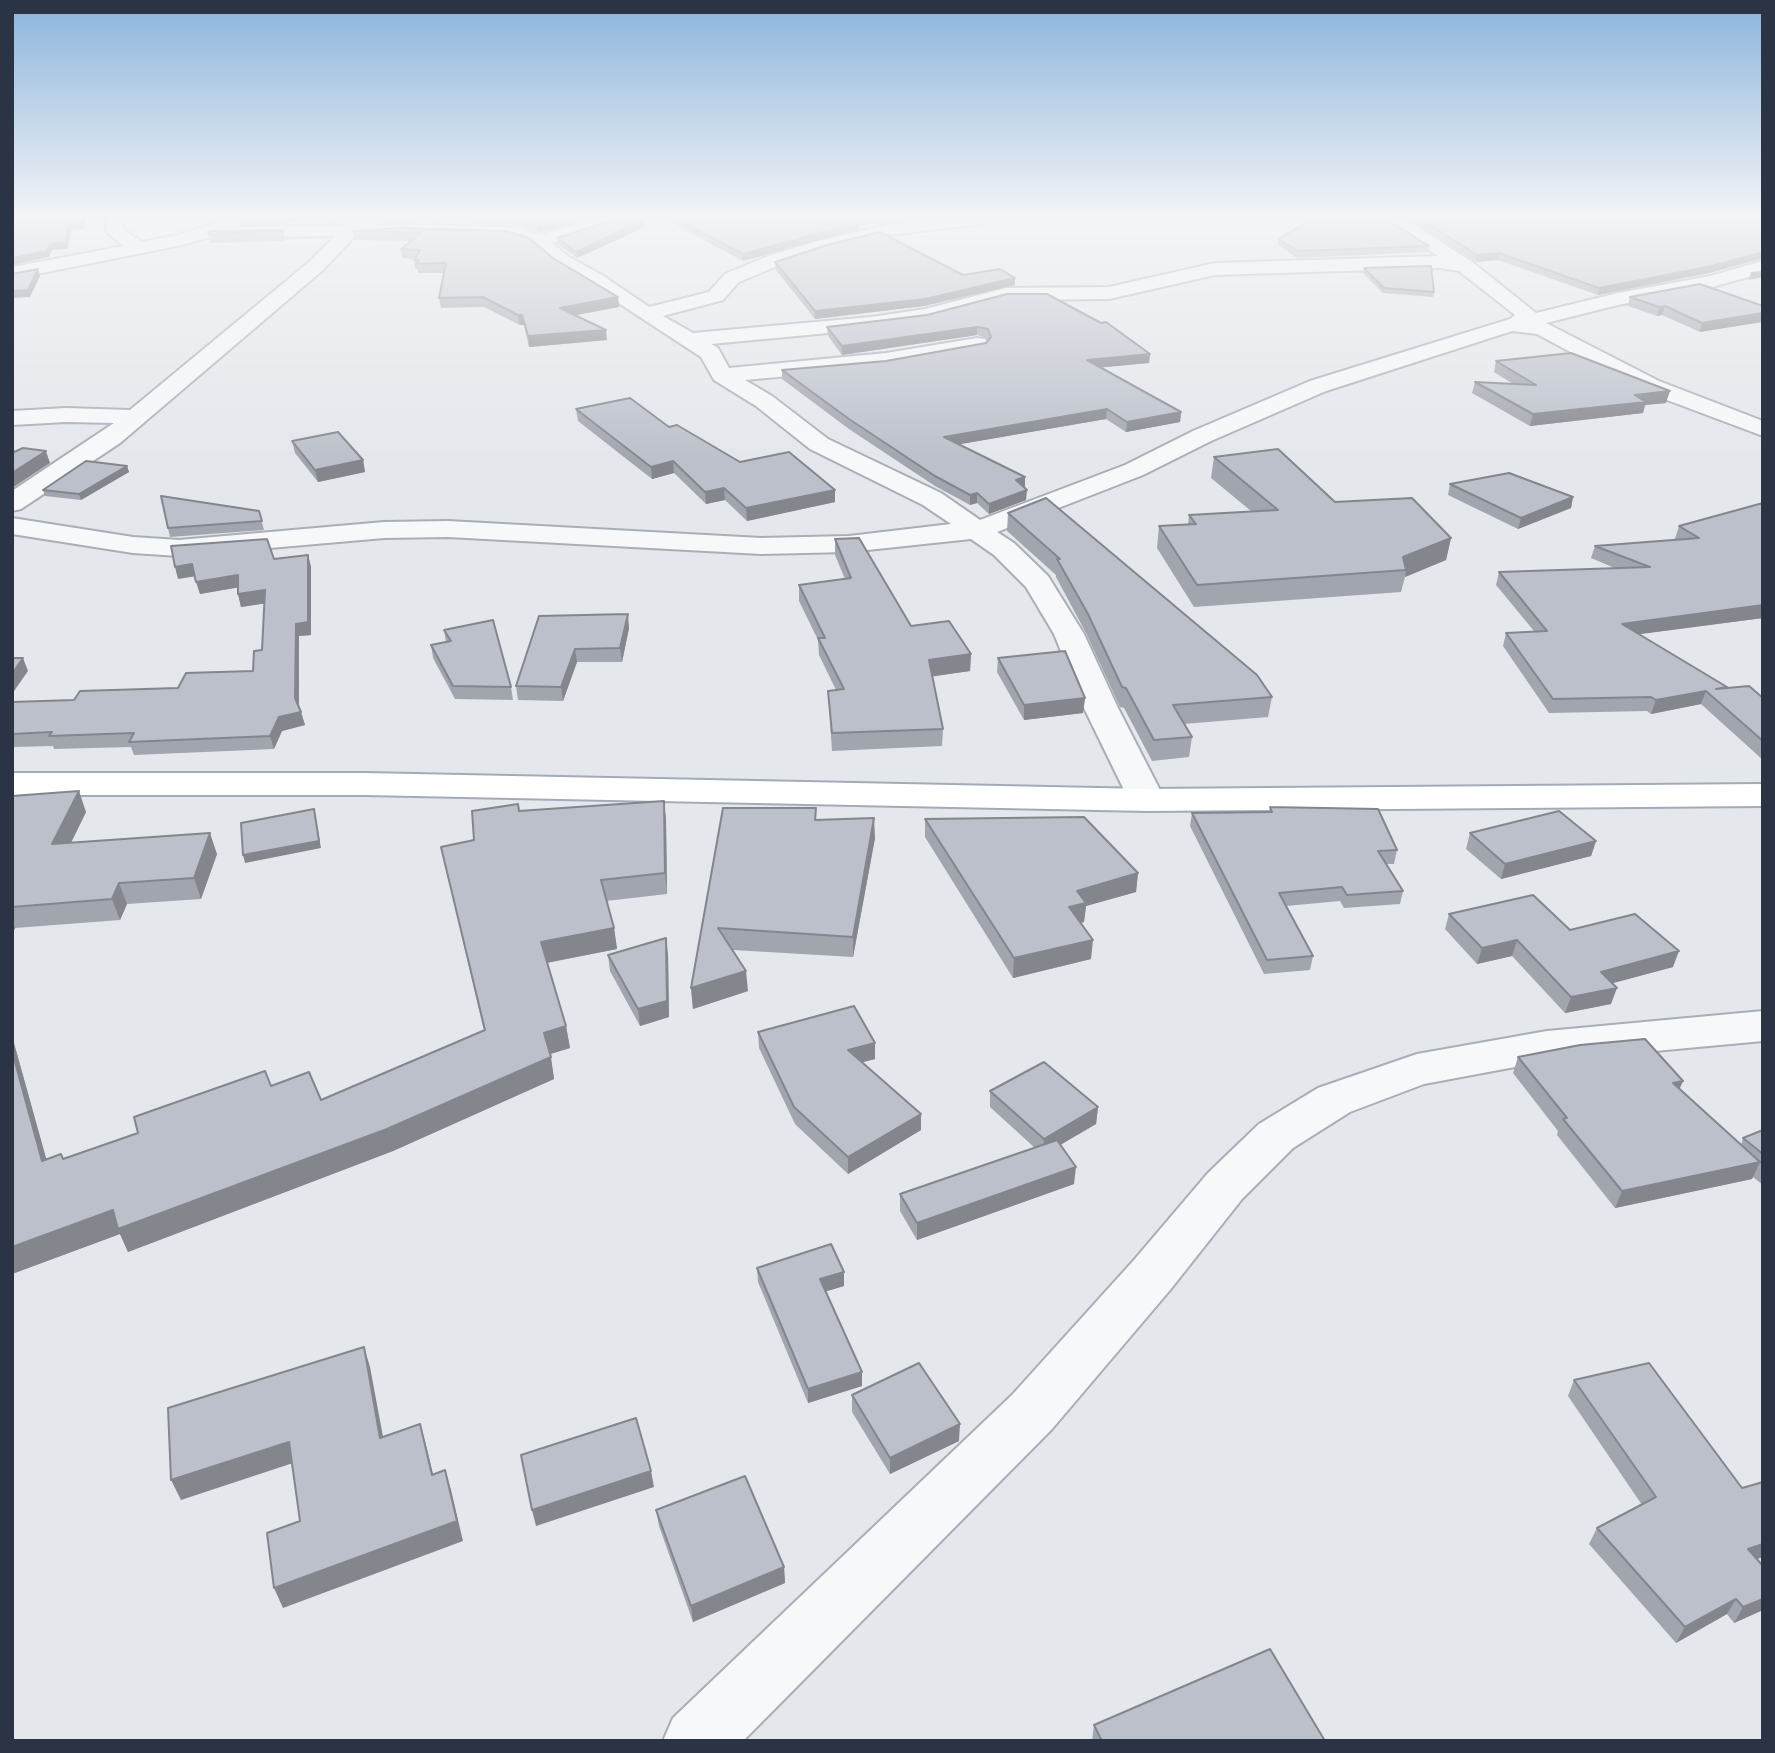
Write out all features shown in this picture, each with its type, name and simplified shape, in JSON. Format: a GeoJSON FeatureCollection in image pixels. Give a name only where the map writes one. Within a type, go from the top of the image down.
{"type":"FeatureCollection","features":[{"type":"Feature","properties":{"kind":"main road"},"geometry":{"type":"LineString","coordinates":[[12,783],[379,785],[1147,800],[1763,795]]}},
{"type":"Feature","properties":{"kind":"street"},"geometry":{"type":"LineString","coordinates":[[12,503],[111,438],[278,298]]}},
{"type":"Feature","properties":{"kind":"street"},"geometry":{"type":"LineString","coordinates":[[622,298],[710,353],[722,375],[764,401],[819,444],[932,499],[1004,549],[1038,582],[1069,634],[1101,708],[1147,800]]}},
{"type":"Feature","properties":{"kind":"street"},"geometry":{"type":"LineString","coordinates":[[646,314],[709,298]]}},
{"type":"Feature","properties":{"kind":"street"},"geometry":{"type":"LineString","coordinates":[[689,340],[871,323],[926,315],[991,298]]}},
{"type":"Feature","properties":{"kind":"street"},"geometry":{"type":"LineString","coordinates":[[1505,298],[1527,314],[1515,326]]}},
{"type":"Feature","properties":{"kind":"street"},"geometry":{"type":"LineString","coordinates":[[12,526],[133,545],[179,548],[397,530],[541,533],[761,546],[849,544],[974,530],[1014,518],[1134,470],[1202,436],[1318,386],[1485,332],[1624,298]]}},
{"type":"Feature","properties":{"kind":"street"},"geometry":{"type":"LineString","coordinates":[[1515,326],[1542,328],[1651,386],[1763,429]]}},
{"type":"Feature","properties":{"kind":"street"},"geometry":{"type":"LineString","coordinates":[[722,375],[886,360],[977,344]]}},
{"type":"Feature","properties":{"kind":"street"},"geometry":{"type":"LineString","coordinates":[[12,418],[66,415],[136,417]]}},
{"type":"Feature","properties":{"kind":"street"},"geometry":{"type":"LineString","coordinates":[[696,1741],[1032,1412],[1152,1275],[1225,1186],[1276,1136],[1334,1100],[1416,1070],[1547,1046],[1763,1026]]}},
{"type":"Feature","properties":{"kind":"building"},"geometry":{"type":"Polygon","coordinates":[[[485,298],[614,298],[560,308],[606,330],[528,336],[522,315],[485,298]]]}},
{"type":"Feature","properties":{"kind":"building"},"geometry":{"type":"Polygon","coordinates":[[[804,298],[930,298],[925,299],[815,311],[804,298]]]}},
{"type":"Feature","properties":{"kind":"building"},"geometry":{"type":"Polygon","coordinates":[[[992,298],[1054,298],[1101,323],[1106,322],[1150,354],[1087,360],[1181,412],[1127,422],[1107,409],[944,437],[1025,477],[1016,480],[1027,490],[989,504],[977,493],[970,495],[935,476],[849,419],[782,370],[886,361],[986,343],[991,337],[988,329],[977,327],[842,346],[827,327],[927,315],[992,298]]]}},
{"type":"Feature","properties":{"kind":"building"},"geometry":{"type":"Polygon","coordinates":[[[1632,298],[1740,298],[1763,306],[1763,313],[1702,323],[1665,306],[1659,307],[1632,298]]]}},
{"type":"Feature","properties":{"kind":"building"},"geometry":{"type":"Polygon","coordinates":[[[1571,353],[1670,391],[1635,395],[1646,402],[1533,414],[1475,382],[1536,385],[1496,361],[1571,353]]]}},
{"type":"Feature","properties":{"kind":"building"},"geometry":{"type":"Polygon","coordinates":[[[630,398],[669,427],[677,425],[740,462],[789,452],[835,490],[746,508],[724,488],[705,492],[673,461],[651,467],[576,409],[630,398]]]}},
{"type":"Feature","properties":{"kind":"building"},"geometry":{"type":"Polygon","coordinates":[[[338,432],[363,460],[315,470],[292,441],[338,432]]]}},
{"type":"Feature","properties":{"kind":"building"},"geometry":{"type":"Polygon","coordinates":[[[23,448],[46,451],[12,473],[12,453],[23,448]]]}},
{"type":"Feature","properties":{"kind":"building"},"geometry":{"type":"Polygon","coordinates":[[[1278,449],[1335,502],[1412,498],[1451,538],[1403,557],[1406,570],[1197,585],[1159,526],[1196,524],[1189,515],[1278,510],[1214,457],[1278,449]]]}},
{"type":"Feature","properties":{"kind":"building"},"geometry":{"type":"Polygon","coordinates":[[[86,461],[127,466],[79,494],[43,490],[86,461]]]}},
{"type":"Feature","properties":{"kind":"building"},"geometry":{"type":"Polygon","coordinates":[[[1509,473],[1573,497],[1521,518],[1450,484],[1509,473]]]}},
{"type":"Feature","properties":{"kind":"building"},"geometry":{"type":"Polygon","coordinates":[[[161,496],[259,511],[262,521],[168,528],[161,496]]]}},
{"type":"Feature","properties":{"kind":"building"},"geometry":{"type":"Polygon","coordinates":[[[1046,498],[1257,675],[1272,697],[1173,705],[1192,737],[1154,740],[1126,688],[1122,687],[1088,614],[1057,559],[1060,559],[1008,513],[1046,498]]]}},
{"type":"Feature","properties":{"kind":"building"},"geometry":{"type":"Polygon","coordinates":[[[1763,503],[1763,605],[1622,624],[1727,687],[1716,689],[1749,686],[1763,698],[1763,741],[1706,691],[1656,700],[1651,697],[1553,699],[1506,633],[1547,631],[1499,572],[1650,567],[1595,546],[1699,538],[1679,526],[1763,503]]]}},
{"type":"Feature","properties":{"kind":"building"},"geometry":{"type":"Polygon","coordinates":[[[859,538],[911,626],[949,621],[971,654],[929,660],[943,729],[832,733],[828,691],[844,689],[818,638],[825,638],[799,585],[851,578],[835,539],[859,538]]]}},
{"type":"Feature","properties":{"kind":"building"},"geometry":{"type":"Polygon","coordinates":[[[267,539],[274,559],[308,555],[308,622],[296,624],[295,698],[301,712],[279,717],[270,736],[129,742],[134,733],[49,736],[52,732],[12,734],[12,702],[74,700],[80,691],[178,688],[186,673],[253,671],[254,651],[262,650],[265,590],[238,594],[238,575],[196,582],[192,564],[175,567],[171,546],[267,539]]]}},
{"type":"Feature","properties":{"kind":"building"},"geometry":{"type":"Polygon","coordinates":[[[628,614],[620,648],[575,649],[561,687],[516,686],[539,616],[628,614]]]}},
{"type":"Feature","properties":{"kind":"building"},"geometry":{"type":"Polygon","coordinates":[[[493,620],[511,687],[453,686],[431,645],[451,641],[444,630],[493,620]]]}},
{"type":"Feature","properties":{"kind":"building"},"geometry":{"type":"Polygon","coordinates":[[[1065,651],[1085,698],[1024,705],[998,658],[1065,651]]]}},
{"type":"Feature","properties":{"kind":"building"},"geometry":{"type":"Polygon","coordinates":[[[12,658],[23,658],[12,674],[12,658]]]}},
{"type":"Feature","properties":{"kind":"building"},"geometry":{"type":"Polygon","coordinates":[[[79,791],[52,844],[210,833],[194,878],[119,883],[112,899],[12,907],[12,796],[79,791]]]}},
{"type":"Feature","properties":{"kind":"building"},"geometry":{"type":"Polygon","coordinates":[[[664,801],[665,873],[601,880],[614,928],[541,942],[566,1026],[544,1033],[551,1057],[387,1129],[118,1229],[113,1210],[12,1247],[12,1051],[42,1161],[61,1154],[63,1159],[138,1133],[134,1117],[265,1071],[271,1086],[309,1072],[321,1100],[485,1030],[441,847],[474,840],[472,811],[518,804],[519,811],[664,801]]]}},
{"type":"Feature","properties":{"kind":"building"},"geometry":{"type":"Polygon","coordinates":[[[1270,807],[1378,809],[1397,850],[1378,851],[1403,891],[1347,895],[1342,887],[1279,893],[1313,956],[1267,960],[1192,813],[1272,812],[1270,807]]]}},
{"type":"Feature","properties":{"kind":"building"},"geometry":{"type":"Polygon","coordinates":[[[723,808],[816,808],[815,820],[874,818],[853,937],[718,928],[746,971],[691,988],[723,808]]]}},
{"type":"Feature","properties":{"kind":"building"},"geometry":{"type":"Polygon","coordinates":[[[314,809],[319,841],[243,855],[241,823],[314,809]]]}},
{"type":"Feature","properties":{"kind":"building"},"geometry":{"type":"Polygon","coordinates":[[[1559,811],[1596,841],[1505,864],[1470,833],[1559,811]]]}},
{"type":"Feature","properties":{"kind":"building"},"geometry":{"type":"Polygon","coordinates":[[[1084,817],[1138,873],[1077,891],[1086,903],[1069,907],[1093,940],[1014,958],[925,819],[1084,817]]]}},
{"type":"Feature","properties":{"kind":"building"},"geometry":{"type":"Polygon","coordinates":[[[1533,895],[1570,930],[1635,914],[1679,951],[1601,972],[1617,988],[1571,997],[1517,940],[1482,948],[1449,914],[1533,895]]]}},
{"type":"Feature","properties":{"kind":"building"},"geometry":{"type":"Polygon","coordinates":[[[666,938],[667,1001],[638,1009],[608,955],[666,938]]]}},
{"type":"Feature","properties":{"kind":"building"},"geometry":{"type":"Polygon","coordinates":[[[854,1006],[875,1043],[848,1050],[921,1114],[848,1157],[794,1107],[758,1032],[854,1006]]]}},
{"type":"Feature","properties":{"kind":"building"},"geometry":{"type":"Polygon","coordinates":[[[1645,1039],[1683,1081],[1673,1083],[1760,1162],[1622,1191],[1563,1119],[1567,1118],[1518,1057],[1580,1045],[1645,1039]]]}},
{"type":"Feature","properties":{"kind":"building"},"geometry":{"type":"Polygon","coordinates":[[[1044,1062],[1098,1107],[1044,1139],[990,1091],[1044,1062]]]}},
{"type":"Feature","properties":{"kind":"building"},"geometry":{"type":"Polygon","coordinates":[[[1763,1130],[1763,1154],[1743,1138],[1763,1130]]]}},
{"type":"Feature","properties":{"kind":"building"},"geometry":{"type":"Polygon","coordinates":[[[1057,1140],[1076,1167],[917,1223],[900,1194],[1057,1140]]]}},
{"type":"Feature","properties":{"kind":"building"},"geometry":{"type":"Polygon","coordinates":[[[831,1244],[844,1272],[820,1279],[862,1372],[808,1389],[757,1268],[831,1244]]]}},
{"type":"Feature","properties":{"kind":"building"},"geometry":{"type":"Polygon","coordinates":[[[364,1347],[380,1438],[420,1424],[432,1475],[445,1470],[457,1521],[274,1588],[267,1533],[300,1521],[289,1442],[171,1480],[168,1408],[364,1347]]]}},
{"type":"Feature","properties":{"kind":"building"},"geometry":{"type":"Polygon","coordinates":[[[919,1363],[960,1424],[890,1458],[852,1395],[919,1363]]]}},
{"type":"Feature","properties":{"kind":"building"},"geometry":{"type":"Polygon","coordinates":[[[1649,1363],[1742,1488],[1763,1482],[1763,1544],[1748,1549],[1763,1566],[1763,1599],[1743,1607],[1736,1599],[1685,1627],[1597,1528],[1656,1497],[1574,1380],[1649,1363]]]}},
{"type":"Feature","properties":{"kind":"building"},"geometry":{"type":"Polygon","coordinates":[[[636,1418],[651,1471],[532,1510],[521,1455],[636,1418]]]}},
{"type":"Feature","properties":{"kind":"building"},"geometry":{"type":"Polygon","coordinates":[[[745,1476],[784,1567],[691,1606],[656,1510],[745,1476]]]}},
{"type":"Feature","properties":{"kind":"building"},"geometry":{"type":"Polygon","coordinates":[[[1270,1649],[1325,1741],[1102,1741],[1094,1725],[1270,1649]]]}}]}
